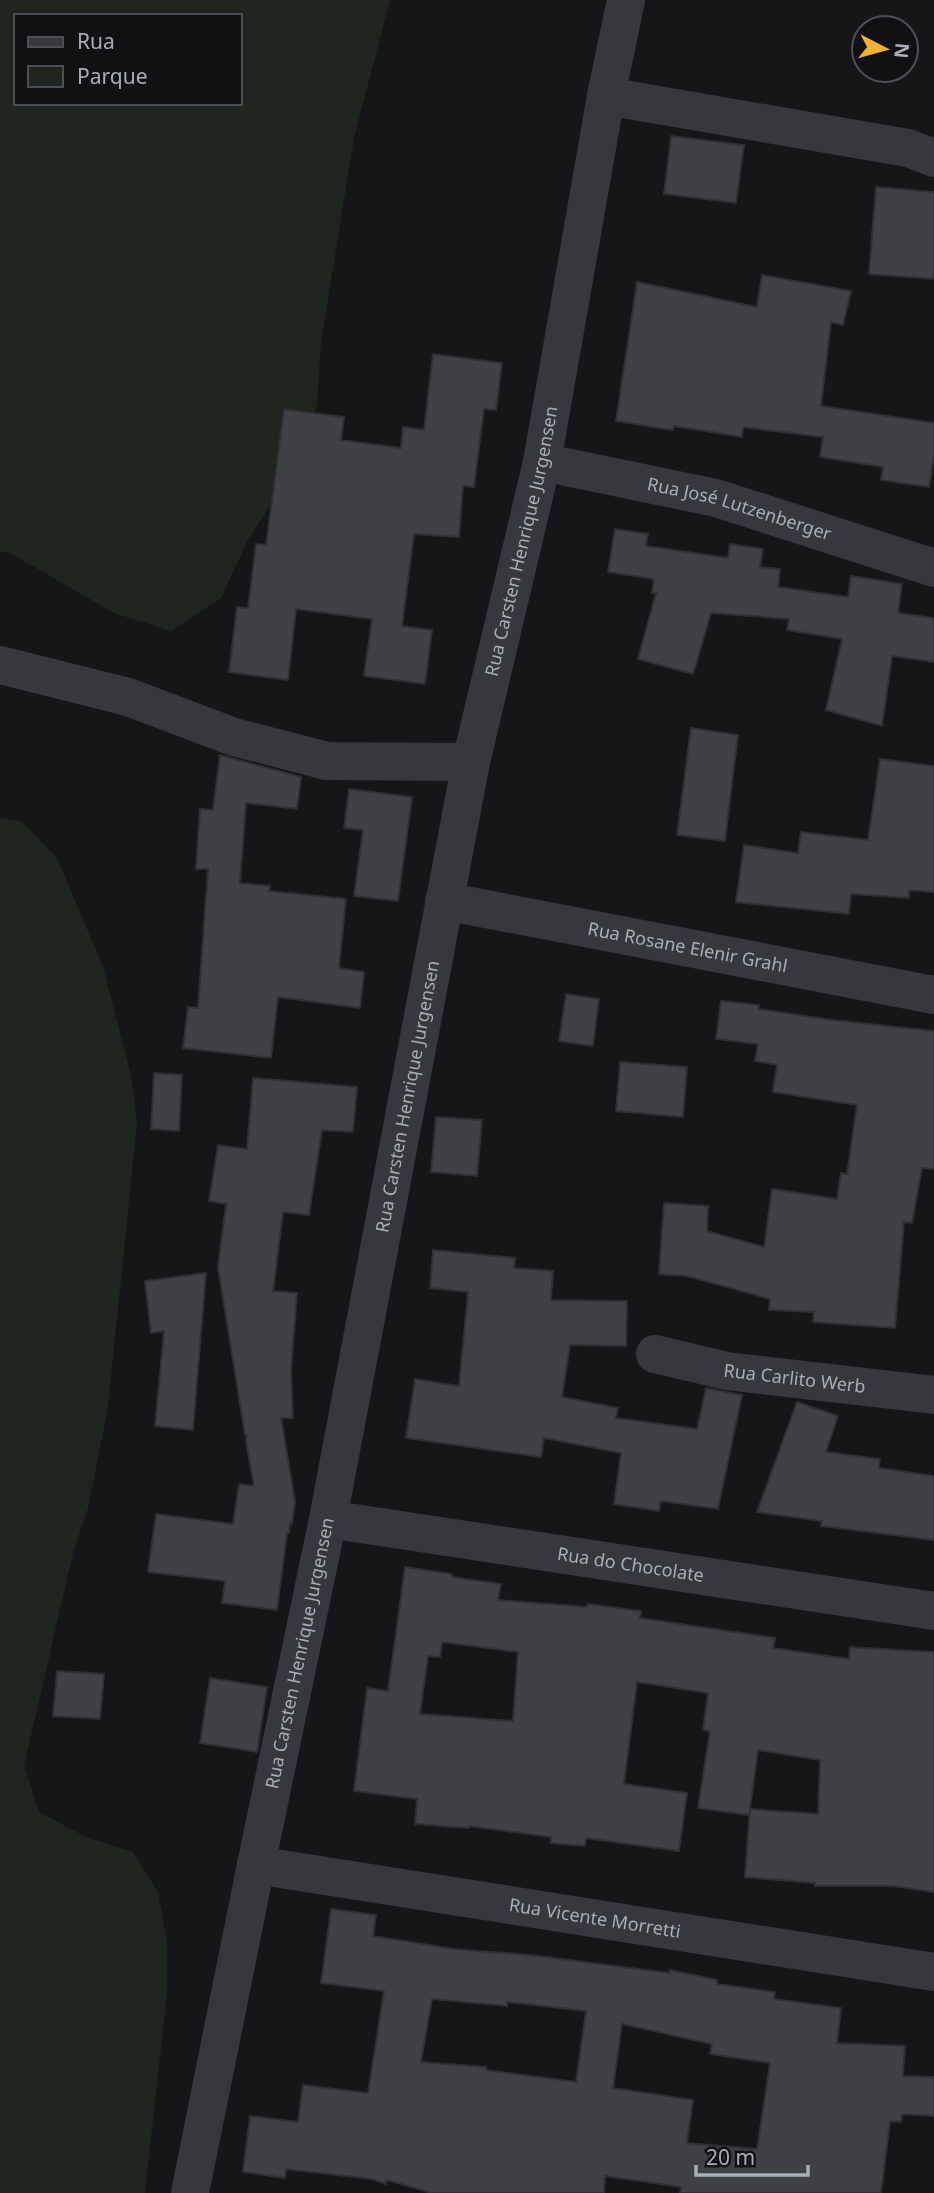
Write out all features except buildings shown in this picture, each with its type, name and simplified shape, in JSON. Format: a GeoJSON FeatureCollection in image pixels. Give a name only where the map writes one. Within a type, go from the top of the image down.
{"type":"FeatureCollection","features":[{"type":"Feature","properties":{"kind":"street","name":"Rua Carsten Henrique Jurgensen"},"geometry":{"type":"LineString","coordinates":[[190,2193],[328,1519],[471,762],[542,462],[606,96],[626,0]]}},
{"type":"Feature","properties":{"kind":"street"},"geometry":{"type":"LineString","coordinates":[[606,96],[921,153]]}},
{"type":"Feature","properties":{"kind":"street","name":"Rua José Lutzenberger"},"geometry":{"type":"LineString","coordinates":[[542,462],[716,498],[934,568]]}},
{"type":"Feature","properties":{"kind":"street"},"geometry":{"type":"LineString","coordinates":[[0,665],[128,697],[233,737],[327,761],[471,762]]}},
{"type":"Feature","properties":{"kind":"street","name":"Rua Rosane Elenir Grahl"},"geometry":{"type":"LineString","coordinates":[[444,901],[934,995]]}},
{"type":"Feature","properties":{"kind":"street","name":"Rua Carlito Werb"},"geometry":{"type":"LineString","coordinates":[[655,1354],[726,1371],[933,1391]]}},
{"type":"Feature","properties":{"kind":"street","name":"Rua do Chocolate"},"geometry":{"type":"LineString","coordinates":[[328,1519],[934,1611]]}},
{"type":"Feature","properties":{"kind":"street","name":"Rua Vicente Morretti"},"geometry":{"type":"LineString","coordinates":[[256,1865],[934,1972]]}},
{"type":"Feature","properties":{"kind":"green space"},"geometry":{"type":"Polygon","coordinates":[[[0,0],[390,0],[354,138],[321,342],[317,404],[300,457],[247,542],[221,598],[171,631],[114,613],[10,553],[0,551],[0,0]]]}},
{"type":"Feature","properties":{"kind":"green space"},"geometry":{"type":"Polygon","coordinates":[[[0,818],[21,821],[57,858],[103,967],[131,1075],[137,1122],[108,1407],[88,1508],[73,1553],[24,1766],[39,1812],[88,1838],[133,1852],[158,1892],[167,1944],[167,1992],[145,2193],[0,2193],[0,818]]]}}]}
